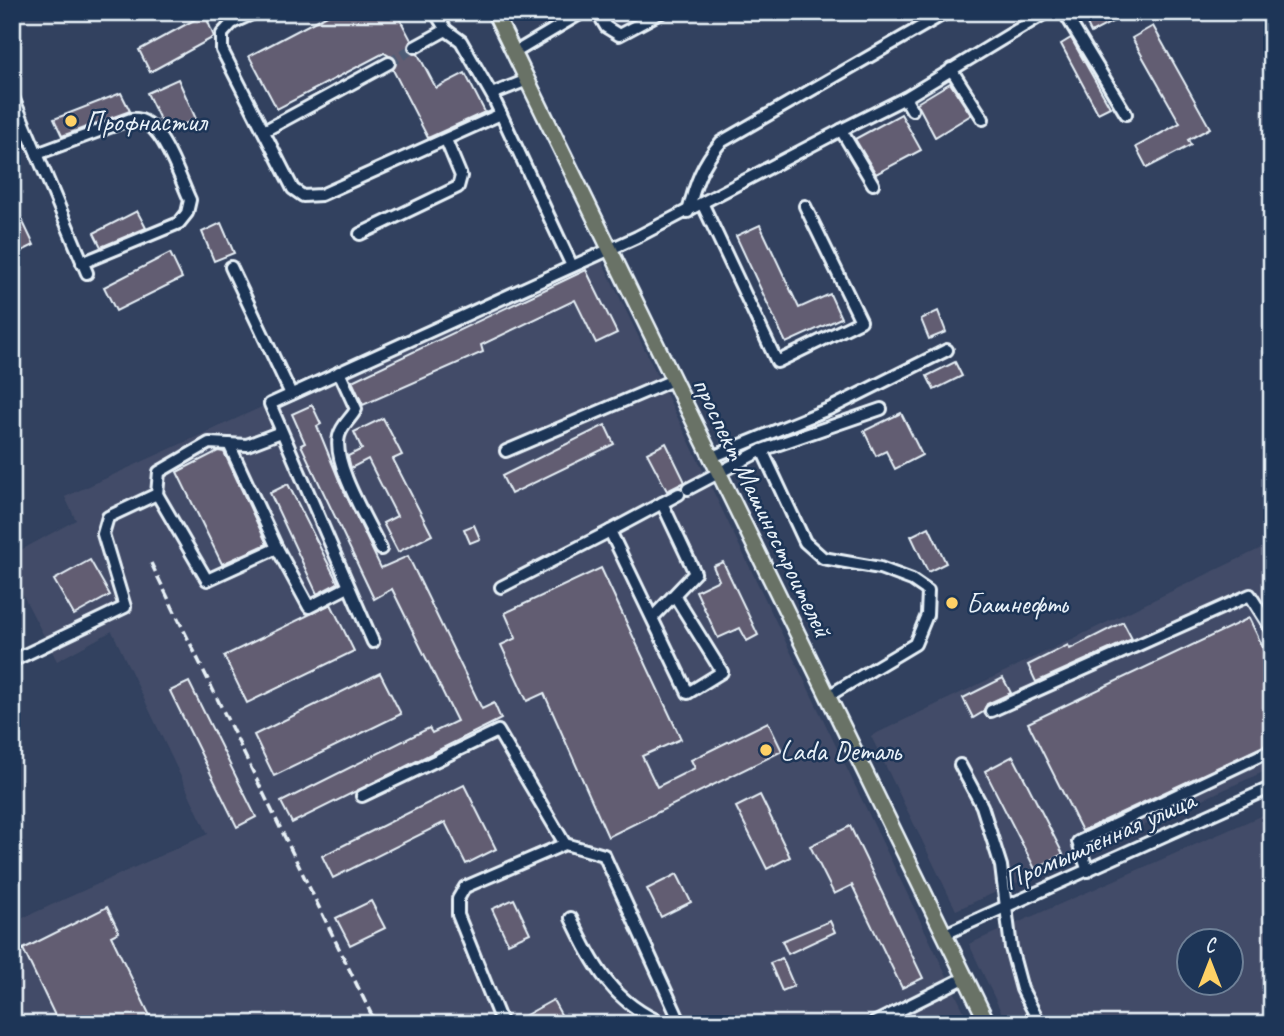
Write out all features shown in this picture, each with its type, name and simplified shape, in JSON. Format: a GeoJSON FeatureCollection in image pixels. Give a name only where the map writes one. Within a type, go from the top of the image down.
{"type":"FeatureCollection","features":[{"type":"Feature","properties":{"kind":"main road","name":"проспект Машиностроителей"},"geometry":{"type":"LineString","coordinates":[[494,12],[988,1024]]}},
{"type":"Feature","properties":{"kind":"street"},"geometry":{"type":"LineString","coordinates":[[256,12],[232,23],[222,34],[222,50],[293,189],[303,196],[321,195],[501,114]]}},
{"type":"Feature","properties":{"kind":"street"},"geometry":{"type":"LineString","coordinates":[[435,12],[446,30],[461,41],[492,94],[572,266]]}},
{"type":"Feature","properties":{"kind":"street"},"geometry":{"type":"LineString","coordinates":[[514,52],[583,12]]}},
{"type":"Feature","properties":{"kind":"street"},"geometry":{"type":"LineString","coordinates":[[597,12],[606,27],[619,35],[662,12]]}},
{"type":"Feature","properties":{"kind":"street"},"geometry":{"type":"LineString","coordinates":[[688,212],[697,178],[706,159],[721,142],[947,12]]}},
{"type":"Feature","properties":{"kind":"street"},"geometry":{"type":"LineString","coordinates":[[373,642],[270,404],[703,205],[905,98],[1047,12]]}},
{"type":"Feature","properties":{"kind":"street"},"geometry":{"type":"LineString","coordinates":[[1064,12],[1126,114]]}},
{"type":"Feature","properties":{"kind":"street"},"geometry":{"type":"LineString","coordinates":[[415,47],[446,30]]}},
{"type":"Feature","properties":{"kind":"street"},"geometry":{"type":"LineString","coordinates":[[264,131],[388,62]]}},
{"type":"Feature","properties":{"kind":"street"},"geometry":{"type":"LineString","coordinates":[[951,69],[983,119]]}},
{"type":"Feature","properties":{"kind":"street"},"geometry":{"type":"LineString","coordinates":[[492,94],[527,80]]}},
{"type":"Feature","properties":{"kind":"street"},"geometry":{"type":"LineString","coordinates":[[12,95],[85,268],[179,223],[187,213],[190,200],[155,126],[138,118],[37,154]]}},
{"type":"Feature","properties":{"kind":"street"},"geometry":{"type":"LineString","coordinates":[[905,98],[912,110]]}},
{"type":"Feature","properties":{"kind":"street"},"geometry":{"type":"LineString","coordinates":[[841,130],[873,184]]}},
{"type":"Feature","properties":{"kind":"street"},"geometry":{"type":"LineString","coordinates":[[360,234],[458,187],[461,176],[446,140]]}},
{"type":"Feature","properties":{"kind":"street"},"geometry":{"type":"LineString","coordinates":[[703,205],[777,362],[861,321],[806,205]]}},
{"type":"Feature","properties":{"kind":"street"},"geometry":{"type":"LineString","coordinates":[[231,267],[291,394]]}},
{"type":"Feature","properties":{"kind":"street"},"geometry":{"type":"LineString","coordinates":[[712,457],[831,408],[947,350]]}},
{"type":"Feature","properties":{"kind":"street"},"geometry":{"type":"LineString","coordinates":[[339,372],[356,409],[345,421],[339,437],[339,459],[381,550]]}},
{"type":"Feature","properties":{"kind":"street"},"geometry":{"type":"LineString","coordinates":[[506,451],[673,380]]}},
{"type":"Feature","properties":{"kind":"street"},"geometry":{"type":"LineString","coordinates":[[501,587],[610,531],[719,470],[762,450],[881,409]]}},
{"type":"Feature","properties":{"kind":"street"},"geometry":{"type":"LineString","coordinates":[[277,548],[207,580],[157,494],[159,472],[209,443],[247,445],[281,432]]}},
{"type":"Feature","properties":{"kind":"street"},"geometry":{"type":"LineString","coordinates":[[229,444],[277,548],[309,607],[348,587]]}},
{"type":"Feature","properties":{"kind":"street"},"geometry":{"type":"LineString","coordinates":[[762,450],[804,542],[823,558],[880,568],[922,585],[928,592],[927,615],[915,644],[828,696]]}},
{"type":"Feature","properties":{"kind":"street"},"geometry":{"type":"LineString","coordinates":[[12,661],[125,607],[103,534],[108,516],[157,494]]}},
{"type":"Feature","properties":{"kind":"street"},"geometry":{"type":"LineString","coordinates":[[653,617],[695,573],[662,503]]}},
{"type":"Feature","properties":{"kind":"street"},"geometry":{"type":"LineString","coordinates":[[610,531],[688,693],[722,673],[675,596]]}},
{"type":"Feature","properties":{"kind":"street"},"geometry":{"type":"LineString","coordinates":[[991,711],[1250,595],[1272,630]]}},
{"type":"Feature","properties":{"kind":"street"},"geometry":{"type":"LineString","coordinates":[[362,796],[498,732],[565,844]]}},
{"type":"Feature","properties":{"kind":"street"},"geometry":{"type":"LineString","coordinates":[[1088,871],[1078,842],[1272,750]]}},
{"type":"Feature","properties":{"kind":"street"},"geometry":{"type":"LineString","coordinates":[[960,765],[982,806],[1001,866],[1011,948],[1023,989],[1040,1024]]}},
{"type":"Feature","properties":{"kind":"street","name":"Промышленная улица"},"geometry":{"type":"LineString","coordinates":[[945,934],[1272,787]]}},
{"type":"Feature","properties":{"kind":"street"},"geometry":{"type":"LineString","coordinates":[[502,1024],[458,915],[458,899],[465,887],[565,844],[604,855],[681,1024]]}},
{"type":"Feature","properties":{"kind":"street"},"geometry":{"type":"LineString","coordinates":[[571,918],[595,969],[641,1014],[665,1024]]}},
{"type":"Feature","properties":{"kind":"street"},"geometry":{"type":"LineString","coordinates":[[872,1024],[966,977]]}},
{"type":"Feature","properties":{"kind":"shaded area"},"geometry":{"type":"Polygon","coordinates":[[[601,259],[970,1024],[12,1024],[12,923],[208,834],[112,631],[57,661],[12,574],[12,555],[76,520],[65,497],[264,406],[269,414],[601,259]]]}},
{"type":"Feature","properties":{"kind":"shaded area"},"geometry":{"type":"Polygon","coordinates":[[[1272,543],[1272,768],[956,910],[871,736],[1272,543]]]}},
{"type":"Feature","properties":{"kind":"shaded area"},"geometry":{"type":"Polygon","coordinates":[[[1272,811],[1272,1024],[1007,1024],[969,944],[1272,811]]]}},
{"type":"Feature","properties":{"kind":"building"},"geometry":{"type":"Polygon","coordinates":[[[333,12],[396,12],[411,40],[408,50],[418,54],[436,88],[465,73],[485,112],[428,138],[393,70],[396,60],[384,53],[277,109],[249,56],[333,12]]]}},
{"type":"Feature","properties":{"kind":"building"},"geometry":{"type":"Polygon","coordinates":[[[1081,12],[1131,12],[1091,33],[1081,12]]]}},
{"type":"Feature","properties":{"kind":"building"},"geometry":{"type":"Polygon","coordinates":[[[205,14],[214,37],[150,72],[139,50],[205,14]]]}},
{"type":"Feature","properties":{"kind":"building"},"geometry":{"type":"Polygon","coordinates":[[[1153,26],[1210,128],[1188,140],[1191,145],[1147,168],[1136,147],[1180,123],[1132,38],[1153,26]]]}},
{"type":"Feature","properties":{"kind":"building"},"geometry":{"type":"Polygon","coordinates":[[[1071,38],[1110,107],[1098,113],[1061,44],[1071,38]]]}},
{"type":"Feature","properties":{"kind":"building"},"geometry":{"type":"Polygon","coordinates":[[[178,79],[196,119],[166,132],[147,93],[178,79]]]}},
{"type":"Feature","properties":{"kind":"building"},"geometry":{"type":"Polygon","coordinates":[[[950,83],[971,115],[935,137],[917,103],[950,83]]]}},
{"type":"Feature","properties":{"kind":"building"},"geometry":{"type":"Polygon","coordinates":[[[121,93],[130,111],[62,136],[54,119],[121,93]]]}},
{"type":"Feature","properties":{"kind":"building"},"geometry":{"type":"Polygon","coordinates":[[[901,114],[921,150],[876,174],[855,139],[901,114]]]}},
{"type":"Feature","properties":{"kind":"building"},"geometry":{"type":"Polygon","coordinates":[[[12,199],[34,245],[12,256],[12,199]]]}},
{"type":"Feature","properties":{"kind":"building"},"geometry":{"type":"Polygon","coordinates":[[[137,211],[146,228],[101,247],[94,233],[137,211]]]}},
{"type":"Feature","properties":{"kind":"building"},"geometry":{"type":"Polygon","coordinates":[[[221,223],[234,253],[214,261],[202,232],[221,223]]]}},
{"type":"Feature","properties":{"kind":"building"},"geometry":{"type":"Polygon","coordinates":[[[760,225],[799,308],[830,294],[841,318],[786,343],[736,236],[760,225]]]}},
{"type":"Feature","properties":{"kind":"building"},"geometry":{"type":"Polygon","coordinates":[[[170,253],[182,278],[116,311],[104,287],[170,253]]]}},
{"type":"Feature","properties":{"kind":"building"},"geometry":{"type":"Polygon","coordinates":[[[586,270],[617,333],[596,343],[575,300],[481,345],[483,352],[363,405],[352,381],[586,270]]]}},
{"type":"Feature","properties":{"kind":"building"},"geometry":{"type":"Polygon","coordinates":[[[938,311],[946,332],[929,339],[921,319],[938,311]]]}},
{"type":"Feature","properties":{"kind":"building"},"geometry":{"type":"Polygon","coordinates":[[[955,362],[962,376],[934,390],[927,376],[955,362]]]}},
{"type":"Feature","properties":{"kind":"building"},"geometry":{"type":"Polygon","coordinates":[[[312,405],[321,424],[317,426],[339,480],[381,568],[408,556],[482,709],[494,703],[501,719],[292,823],[281,802],[429,728],[432,733],[457,721],[392,589],[374,599],[301,445],[305,443],[292,414],[312,405]]]}},
{"type":"Feature","properties":{"kind":"building"},"geometry":{"type":"Polygon","coordinates":[[[901,413],[922,455],[895,469],[886,451],[876,456],[864,431],[901,413]]]}},
{"type":"Feature","properties":{"kind":"building"},"geometry":{"type":"Polygon","coordinates":[[[383,418],[402,455],[393,459],[432,535],[398,552],[383,523],[397,516],[368,459],[351,468],[348,456],[362,449],[354,432],[383,418]]]}},
{"type":"Feature","properties":{"kind":"building"},"geometry":{"type":"Polygon","coordinates":[[[605,425],[614,444],[511,494],[502,476],[605,425]]]}},
{"type":"Feature","properties":{"kind":"building"},"geometry":{"type":"Polygon","coordinates":[[[666,443],[685,482],[667,491],[647,453],[666,443]]]}},
{"type":"Feature","properties":{"kind":"building"},"geometry":{"type":"Polygon","coordinates":[[[218,451],[224,452],[267,544],[222,564],[177,472],[218,451]]]}},
{"type":"Feature","properties":{"kind":"building"},"geometry":{"type":"Polygon","coordinates":[[[288,484],[338,583],[317,594],[270,493],[288,484]]]}},
{"type":"Feature","properties":{"kind":"building"},"geometry":{"type":"Polygon","coordinates":[[[474,525],[480,539],[470,543],[464,529],[474,525]]]}},
{"type":"Feature","properties":{"kind":"building"},"geometry":{"type":"Polygon","coordinates":[[[929,527],[946,563],[928,572],[911,536],[929,527]]]}},
{"type":"Feature","properties":{"kind":"building"},"geometry":{"type":"Polygon","coordinates":[[[90,560],[110,595],[74,615],[54,580],[90,560]]]}},
{"type":"Feature","properties":{"kind":"building"},"geometry":{"type":"Polygon","coordinates":[[[723,562],[758,635],[747,641],[740,628],[718,638],[696,591],[719,580],[713,566],[723,562]]]}},
{"type":"Feature","properties":{"kind":"building"},"geometry":{"type":"Polygon","coordinates":[[[601,568],[681,739],[642,756],[657,787],[695,768],[691,760],[768,722],[782,751],[608,837],[544,693],[527,701],[501,645],[516,638],[505,613],[601,568]]]}},
{"type":"Feature","properties":{"kind":"building"},"geometry":{"type":"Polygon","coordinates":[[[331,604],[354,651],[247,703],[224,656],[331,604]]]}},
{"type":"Feature","properties":{"kind":"building"},"geometry":{"type":"Polygon","coordinates":[[[1249,618],[1272,666],[1272,742],[1082,831],[1028,723],[1249,618]]]}},
{"type":"Feature","properties":{"kind":"building"},"geometry":{"type":"Polygon","coordinates":[[[1123,622],[1132,639],[1036,682],[1028,665],[1068,645],[1070,649],[1123,622]]]}},
{"type":"Feature","properties":{"kind":"building"},"geometry":{"type":"Polygon","coordinates":[[[380,673],[401,714],[274,776],[254,735],[380,673]]]}},
{"type":"Feature","properties":{"kind":"building"},"geometry":{"type":"Polygon","coordinates":[[[1003,678],[1011,693],[987,704],[983,712],[973,718],[963,698],[1003,678]]]}},
{"type":"Feature","properties":{"kind":"building"},"geometry":{"type":"Polygon","coordinates":[[[189,682],[256,817],[237,827],[170,691],[189,682]]]}},
{"type":"Feature","properties":{"kind":"building"},"geometry":{"type":"Polygon","coordinates":[[[1013,756],[1063,854],[1035,869],[985,771],[1013,756]]]}},
{"type":"Feature","properties":{"kind":"building"},"geometry":{"type":"Polygon","coordinates":[[[464,785],[496,849],[466,864],[445,822],[333,878],[322,856],[464,785]]]}},
{"type":"Feature","properties":{"kind":"building"},"geometry":{"type":"Polygon","coordinates":[[[760,795],[790,857],[767,869],[736,807],[760,795]]]}},
{"type":"Feature","properties":{"kind":"building"},"geometry":{"type":"Polygon","coordinates":[[[850,826],[923,978],[902,988],[852,885],[834,894],[810,846],[850,826]]]}},
{"type":"Feature","properties":{"kind":"building"},"geometry":{"type":"Polygon","coordinates":[[[677,874],[691,902],[661,917],[647,889],[677,874]]]}},
{"type":"Feature","properties":{"kind":"building"},"geometry":{"type":"Polygon","coordinates":[[[514,899],[530,933],[508,943],[492,909],[514,899]]]}},
{"type":"Feature","properties":{"kind":"building"},"geometry":{"type":"Polygon","coordinates":[[[371,901],[385,928],[350,945],[336,918],[371,901]]]}},
{"type":"Feature","properties":{"kind":"building"},"geometry":{"type":"Polygon","coordinates":[[[107,907],[119,932],[111,936],[154,1024],[59,1024],[23,949],[107,907]]]}},
{"type":"Feature","properties":{"kind":"building"},"geometry":{"type":"Polygon","coordinates":[[[830,921],[835,932],[788,954],[782,941],[830,921]]]}},
{"type":"Feature","properties":{"kind":"building"},"geometry":{"type":"Polygon","coordinates":[[[782,958],[794,986],[782,991],[770,963],[782,958]]]}},
{"type":"Feature","properties":{"kind":"building"},"geometry":{"type":"Polygon","coordinates":[[[553,1000],[564,1020],[556,1024],[510,1024],[553,1000]]]}},
{"type":"Feature","properties":{"kind":"tunnel"},"geometry":{"type":"LineString","coordinates":[[389,63],[415,47]]}},
{"type":"Feature","properties":{"kind":"railway"},"geometry":{"type":"LineString","coordinates":[[151,563],[376,1024]]}},
{"type":"Feature","properties":{"kind":"place","name":"Профнастил"},"geometry":{"type":"Point","coordinates":[71,121]}},
{"type":"Feature","properties":{"kind":"place","name":"Башнефть"},"geometry":{"type":"Point","coordinates":[952,603]}},
{"type":"Feature","properties":{"kind":"place","name":"Lada Dеталь"},"geometry":{"type":"Point","coordinates":[766,750]}}]}
